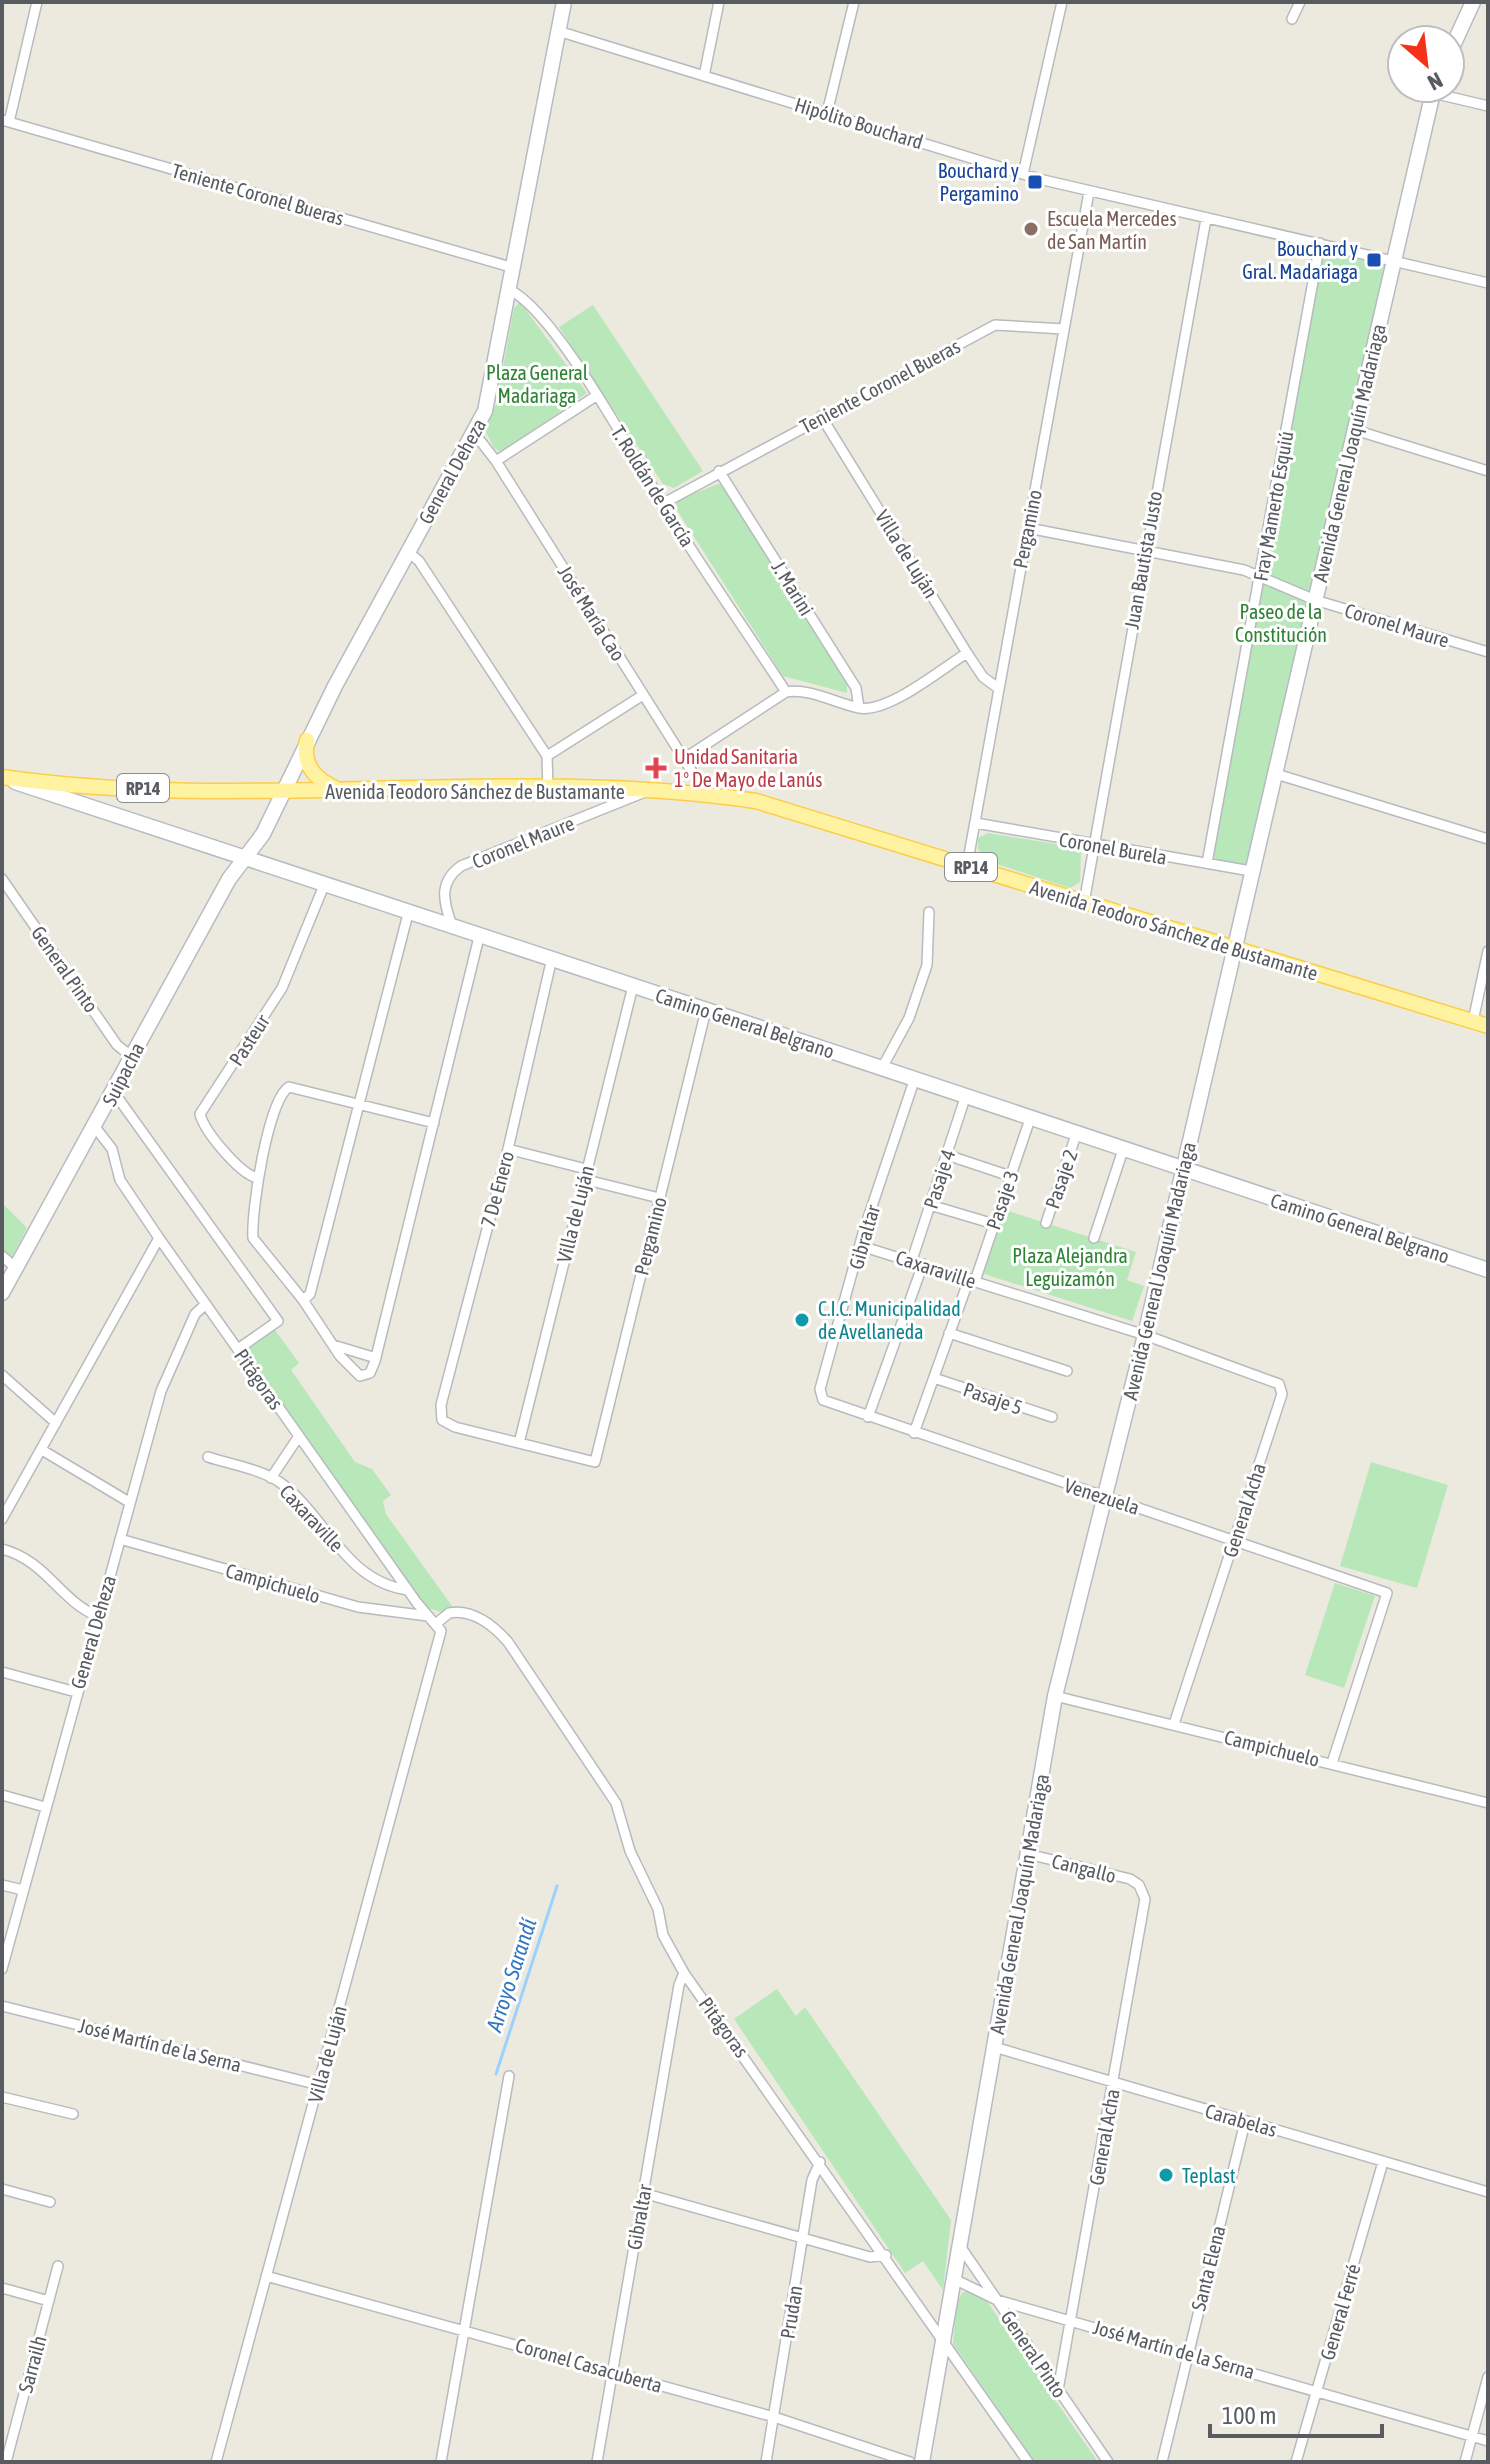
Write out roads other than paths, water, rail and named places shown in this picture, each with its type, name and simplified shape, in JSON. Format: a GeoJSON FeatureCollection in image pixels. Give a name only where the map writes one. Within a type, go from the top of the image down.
{"type":"FeatureCollection","features":[{"type":"Feature","properties":{"kind":"main road"},"geometry":{"type":"LineString","coordinates":[[307,740],[305,755],[309,767],[321,781],[337,790]]}},
{"type":"Feature","properties":{"kind":"main road","name":"Avenida Teodoro Sánchez de Bustamante"},"geometry":{"type":"LineString","coordinates":[[3,778],[97,786],[284,792],[548,789],[706,794],[782,807],[1233,950],[1488,1026]]}},
{"type":"Feature","properties":{"kind":"street"},"geometry":{"type":"LineString","coordinates":[[6,121],[37,2]]}},
{"type":"Feature","properties":{"kind":"street","name":"General Deheza"},"geometry":{"type":"LineString","coordinates":[[247,856],[284,792],[307,740],[408,552],[475,434],[489,401],[564,2]]}},
{"type":"Feature","properties":{"kind":"street"},"geometry":{"type":"LineString","coordinates":[[704,76],[719,2]]}},
{"type":"Feature","properties":{"kind":"street"},"geometry":{"type":"LineString","coordinates":[[827,113],[854,2]]}},
{"type":"Feature","properties":{"kind":"street"},"geometry":{"type":"LineString","coordinates":[[1023,174],[1062,2]]}},
{"type":"Feature","properties":{"kind":"street"},"geometry":{"type":"LineString","coordinates":[[1292,19],[1300,2]]}},
{"type":"Feature","properties":{"kind":"street"},"geometry":{"type":"LineString","coordinates":[[1463,24],[1473,2]]}},
{"type":"Feature","properties":{"kind":"street","name":"Hipólito Bouchard"},"geometry":{"type":"LineString","coordinates":[[558,31],[1089,192],[1488,283]]}},
{"type":"Feature","properties":{"kind":"street"},"geometry":{"type":"LineString","coordinates":[[1466,99],[1488,106]]}},
{"type":"Feature","properties":{"kind":"street","name":"Avenida General Joaquín Madariaga"},"geometry":{"type":"LineString","coordinates":[[922,2462],[1055,1696],[1184,1170],[1273,773],[1431,104]]}},
{"type":"Feature","properties":{"kind":"street","name":"Teniente Coronel Bueras"},"geometry":{"type":"LineString","coordinates":[[6,121],[514,268]]}},
{"type":"Feature","properties":{"kind":"street","name":"Pergamino"},"geometry":{"type":"LineString","coordinates":[[967,866],[1089,192]]}},
{"type":"Feature","properties":{"kind":"street","name":"Juan Bautista Justo"},"geometry":{"type":"LineString","coordinates":[[1084,903],[1144,550],[1206,219]]}},
{"type":"Feature","properties":{"kind":"street","name":"Fray Mamerto Esquiú"},"geometry":{"type":"LineString","coordinates":[[1207,863],[1320,243]]}},
{"type":"Feature","properties":{"kind":"street","name":"T. Roldán de García"},"geometry":{"type":"LineString","coordinates":[[510,290],[530,304],[596,396],[662,504],[786,692]]}},
{"type":"Feature","properties":{"kind":"street","name":"Teniente Coronel Bueras"},"geometry":{"type":"LineString","coordinates":[[662,504],[995,325],[1064,329]]}},
{"type":"Feature","properties":{"kind":"street"},"geometry":{"type":"LineString","coordinates":[[496,461],[596,396]]}},
{"type":"Feature","properties":{"kind":"street","name":"Villa de Luján"},"geometry":{"type":"LineString","coordinates":[[821,416],[967,653],[983,677],[998,688]]}},
{"type":"Feature","properties":{"kind":"street"},"geometry":{"type":"LineString","coordinates":[[1355,430],[1488,471]]}},
{"type":"Feature","properties":{"kind":"street","name":"José María Cao"},"geometry":{"type":"LineString","coordinates":[[475,434],[496,461],[706,794]]}},
{"type":"Feature","properties":{"kind":"street","name":"J. Marini"},"geometry":{"type":"LineString","coordinates":[[719,471],[856,688],[859,708]]}},
{"type":"Feature","properties":{"kind":"street","name":"Coronel Maure"},"geometry":{"type":"LineString","coordinates":[[1028,528],[1261,575],[1315,600],[1488,652]]}},
{"type":"Feature","properties":{"kind":"street"},"geometry":{"type":"LineString","coordinates":[[408,552],[419,561],[547,756],[548,789]]}},
{"type":"Feature","properties":{"kind":"street"},"geometry":{"type":"LineString","coordinates":[[685,758],[786,692],[805,693],[859,708],[886,705],[967,653]]}},
{"type":"Feature","properties":{"kind":"street"},"geometry":{"type":"LineString","coordinates":[[547,756],[643,695]]}},
{"type":"Feature","properties":{"kind":"street"},"geometry":{"type":"LineString","coordinates":[[1273,773],[1488,839]]}},
{"type":"Feature","properties":{"kind":"street","name":"Camino General Belgrano"},"geometry":{"type":"LineString","coordinates":[[3,778],[480,932],[914,1081],[1488,1270]]}},
{"type":"Feature","properties":{"kind":"street","name":"Coronel Maure"},"geometry":{"type":"LineString","coordinates":[[451,923],[443,899],[444,887],[461,866],[645,792]]}},
{"type":"Feature","properties":{"kind":"street","name":"Coronel Burela"},"geometry":{"type":"LineString","coordinates":[[976,823],[1251,871]]}},
{"type":"Feature","properties":{"kind":"street","name":"Suipacha"},"geometry":{"type":"LineString","coordinates":[[2,1293],[229,879],[247,856]]}},
{"type":"Feature","properties":{"kind":"street","name":"General Pinto"},"geometry":{"type":"LineString","coordinates":[[2,879],[117,1045],[131,1056]]}},
{"type":"Feature","properties":{"kind":"street","name":"Pasteur"},"geometry":{"type":"LineString","coordinates":[[257,1178],[235,1163],[203,1123],[200,1114],[282,988],[325,883]]}},
{"type":"Feature","properties":{"kind":"street"},"geometry":{"type":"LineString","coordinates":[[303,1300],[310,1294],[409,910]]}},
{"type":"Feature","properties":{"kind":"street"},"geometry":{"type":"LineString","coordinates":[[882,1068],[909,1018],[927,965],[929,912]]}},
{"type":"Feature","properties":{"kind":"street"},"geometry":{"type":"LineString","coordinates":[[434,1123],[298,1087],[285,1089],[257,1178],[253,1230],[256,1243],[303,1300],[332,1345],[360,1376],[370,1373],[376,1358],[434,1123],[480,932]]}},
{"type":"Feature","properties":{"kind":"street"},"geometry":{"type":"LineString","coordinates":[[1473,1021],[1488,951]]}},
{"type":"Feature","properties":{"kind":"street","name":"7 De Enero"},"geometry":{"type":"LineString","coordinates":[[519,1443],[455,1427],[442,1420],[441,1405],[508,1149],[552,958]]}},
{"type":"Feature","properties":{"kind":"street","name":"Villa de Luján"},"geometry":{"type":"LineString","coordinates":[[519,1443],[633,986]]}},
{"type":"Feature","properties":{"kind":"street","name":"Pergamino"},"geometry":{"type":"LineString","coordinates":[[519,1443],[595,1462],[706,1010]]}},
{"type":"Feature","properties":{"kind":"street","name":"Gibraltar"},"geometry":{"type":"LineString","coordinates":[[820,1396],[861,1246],[914,1081]]}},
{"type":"Feature","properties":{"kind":"street"},"geometry":{"type":"LineString","coordinates":[[113,1091],[278,1321],[238,1349]]}},
{"type":"Feature","properties":{"kind":"street","name":"Pasaje 4"},"geometry":{"type":"LineString","coordinates":[[912,1260],[965,1098]]}},
{"type":"Feature","properties":{"kind":"street","name":"Pasaje 3"},"geometry":{"type":"LineString","coordinates":[[914,1433],[949,1333],[994,1224],[1030,1119]]}},
{"type":"Feature","properties":{"kind":"street","name":"Pitágoras"},"geometry":{"type":"LineString","coordinates":[[95,1127],[112,1149],[120,1180],[159,1238],[428,1616],[437,1623],[449,1613],[471,1615],[488,1623],[508,1642],[616,1803],[630,1851],[658,1909],[663,1935],[684,1973],[886,2255],[1028,2462]]}},
{"type":"Feature","properties":{"kind":"street","name":"Pasaje 2"},"geometry":{"type":"LineString","coordinates":[[1046,1223],[1076,1135]]}},
{"type":"Feature","properties":{"kind":"street"},"geometry":{"type":"LineString","coordinates":[[508,1149],[659,1198]]}},
{"type":"Feature","properties":{"kind":"street"},"geometry":{"type":"LineString","coordinates":[[1094,1238],[1123,1150]]}},
{"type":"Feature","properties":{"kind":"street"},"geometry":{"type":"LineString","coordinates":[[947,1155],[1010,1176]]}},
{"type":"Feature","properties":{"kind":"street"},"geometry":{"type":"LineString","coordinates":[[930,1205],[994,1224]]}},
{"type":"Feature","properties":{"kind":"street"},"geometry":{"type":"LineString","coordinates":[[2,1519],[159,1238]]}},
{"type":"Feature","properties":{"kind":"street","name":"Caxaraville"},"geometry":{"type":"LineString","coordinates":[[861,1246],[1145,1335],[1272,1380],[1282,1388]]}},
{"type":"Feature","properties":{"kind":"street"},"geometry":{"type":"LineString","coordinates":[[2,1256],[16,1268]]}},
{"type":"Feature","properties":{"kind":"street"},"geometry":{"type":"LineString","coordinates":[[868,1417],[923,1264]]}},
{"type":"Feature","properties":{"kind":"street","name":"General Deheza"},"geometry":{"type":"LineString","coordinates":[[2,1969],[161,1391],[195,1314],[206,1304]]}},
{"type":"Feature","properties":{"kind":"street"},"geometry":{"type":"LineString","coordinates":[[949,1333],[1067,1371]]}},
{"type":"Feature","properties":{"kind":"street"},"geometry":{"type":"LineString","coordinates":[[332,1345],[376,1358]]}},
{"type":"Feature","properties":{"kind":"street"},"geometry":{"type":"LineString","coordinates":[[2,1375],[56,1423]]}},
{"type":"Feature","properties":{"kind":"street","name":"Pasaje 5"},"geometry":{"type":"LineString","coordinates":[[934,1378],[1052,1417]]}},
{"type":"Feature","properties":{"kind":"street","name":"General Acha"},"geometry":{"type":"LineString","coordinates":[[1174,1724],[1282,1388]]}},
{"type":"Feature","properties":{"kind":"street","name":"Venezuela"},"geometry":{"type":"LineString","coordinates":[[820,1396],[827,1404],[1387,1593],[1332,1763]]}},
{"type":"Feature","properties":{"kind":"street"},"geometry":{"type":"LineString","coordinates":[[271,1478],[299,1436]]}},
{"type":"Feature","properties":{"kind":"street"},"geometry":{"type":"LineString","coordinates":[[42,1450],[129,1502]]}},
{"type":"Feature","properties":{"kind":"street","name":"Caxaraville"},"geometry":{"type":"LineString","coordinates":[[208,1457],[283,1485],[367,1574],[389,1586],[408,1590]]}},
{"type":"Feature","properties":{"kind":"street","name":"Campichuelo"},"geometry":{"type":"LineString","coordinates":[[120,1539],[358,1607],[428,1616]]}},
{"type":"Feature","properties":{"kind":"street"},"geometry":{"type":"LineString","coordinates":[[2,1549],[31,1559],[80,1607],[97,1616]]}},
{"type":"Feature","properties":{"kind":"street","name":"Villa de Luján"},"geometry":{"type":"LineString","coordinates":[[216,2462],[438,1645],[441,1631],[437,1623]]}},
{"type":"Feature","properties":{"kind":"street"},"geometry":{"type":"LineString","coordinates":[[2,1672],[76,1692]]}},
{"type":"Feature","properties":{"kind":"street","name":"Campichuelo"},"geometry":{"type":"LineString","coordinates":[[1055,1696],[1488,1803]]}},
{"type":"Feature","properties":{"kind":"street"},"geometry":{"type":"LineString","coordinates":[[2,1795],[45,1807]]}},
{"type":"Feature","properties":{"kind":"street","name":"Cangallo"},"geometry":{"type":"LineString","coordinates":[[1028,1854],[1130,1879],[1139,1885]]}},
{"type":"Feature","properties":{"kind":"street"},"geometry":{"type":"LineString","coordinates":[[2,1885],[23,1890]]}},
{"type":"Feature","properties":{"kind":"street","name":"General Acha"},"geometry":{"type":"LineString","coordinates":[[1058,2390],[1145,1899],[1139,1885]]}},
{"type":"Feature","properties":{"kind":"street","name":"Gibraltar"},"geometry":{"type":"LineString","coordinates":[[597,2462],[679,1985],[684,1973]]}},
{"type":"Feature","properties":{"kind":"street","name":"José Martín de la Serna"},"geometry":{"type":"LineString","coordinates":[[2,2006],[319,2085]]}},
{"type":"Feature","properties":{"kind":"street","name":"Carabelas"},"geometry":{"type":"LineString","coordinates":[[994,2047],[1488,2192]]}},
{"type":"Feature","properties":{"kind":"street"},"geometry":{"type":"LineString","coordinates":[[441,2462],[509,2076]]}},
{"type":"Feature","properties":{"kind":"street"},"geometry":{"type":"LineString","coordinates":[[2,2097],[73,2114]]}},
{"type":"Feature","properties":{"kind":"street","name":"Santa Elena"},"geometry":{"type":"LineString","coordinates":[[1162,2462],[1245,2122]]}},
{"type":"Feature","properties":{"kind":"street","name":"Prudan"},"geometry":{"type":"LineString","coordinates":[[766,2462],[812,2180],[820,2162]]}},
{"type":"Feature","properties":{"kind":"street","name":"General Ferré"},"geometry":{"type":"LineString","coordinates":[[1296,2462],[1383,2162]]}},
{"type":"Feature","properties":{"kind":"street"},"geometry":{"type":"LineString","coordinates":[[2,2189],[50,2202]]}},
{"type":"Feature","properties":{"kind":"street"},"geometry":{"type":"LineString","coordinates":[[643,2193],[803,2240],[870,2257],[886,2255]]}},
{"type":"Feature","properties":{"kind":"street","name":"General Pinto"},"geometry":{"type":"LineString","coordinates":[[960,2246],[1108,2462]]}},
{"type":"Feature","properties":{"kind":"street","name":"Sarrailh"},"geometry":{"type":"LineString","coordinates":[[6,2462],[58,2266]]}},
{"type":"Feature","properties":{"kind":"street","name":"Coronel Casacuberta"},"geometry":{"type":"LineString","coordinates":[[266,2276],[774,2417],[910,2462]]}},
{"type":"Feature","properties":{"kind":"street","name":"José Martín de la Serna"},"geometry":{"type":"LineString","coordinates":[[954,2279],[997,2300],[1488,2441]]}},
{"type":"Feature","properties":{"kind":"street"},"geometry":{"type":"LineString","coordinates":[[2,2288],[49,2301]]}},
{"type":"Feature","properties":{"kind":"street"},"geometry":{"type":"LineString","coordinates":[[1465,2462],[1488,2377]]}},
{"type":"Feature","properties":{"kind":"waterway","name":"Arroyo Sarandí"},"geometry":{"type":"LineString","coordinates":[[496,2074],[557,1886]]}},
{"type":"Feature","properties":{"kind":"place","name":"Bouchard y Pergamino"},"geometry":{"type":"Point","coordinates":[1035,182]}},
{"type":"Feature","properties":{"kind":"place","name":"Escuela Mercedes de San Martín"},"geometry":{"type":"Point","coordinates":[1031,229]}},
{"type":"Feature","properties":{"kind":"place","name":"Bouchard y Gral. Madariaga"},"geometry":{"type":"Point","coordinates":[1374,260]}},
{"type":"Feature","properties":{"kind":"place","name":"Unidad Sanitaria 1° De Mayo de Lanús"},"geometry":{"type":"Point","coordinates":[656,768]}},
{"type":"Feature","properties":{"kind":"place","name":"C.I.C. Municipalidad de Avellaneda"},"geometry":{"type":"Point","coordinates":[802,1320]}},
{"type":"Feature","properties":{"kind":"place","name":"Teplast"},"geometry":{"type":"Point","coordinates":[1166,2175]}},
{"type":"Feature","properties":{"kind":"park label","name":"Plaza General Madariaga"},"geometry":{"type":"Point","coordinates":[537,384]}},
{"type":"Feature","properties":{"kind":"park label","name":"Paseo de la Constitución"},"geometry":{"type":"Point","coordinates":[1281,622]}},
{"type":"Feature","properties":{"kind":"park label","name":"Plaza Alejandra Leguizamón"},"geometry":{"type":"Point","coordinates":[1070,1266]}}]}
